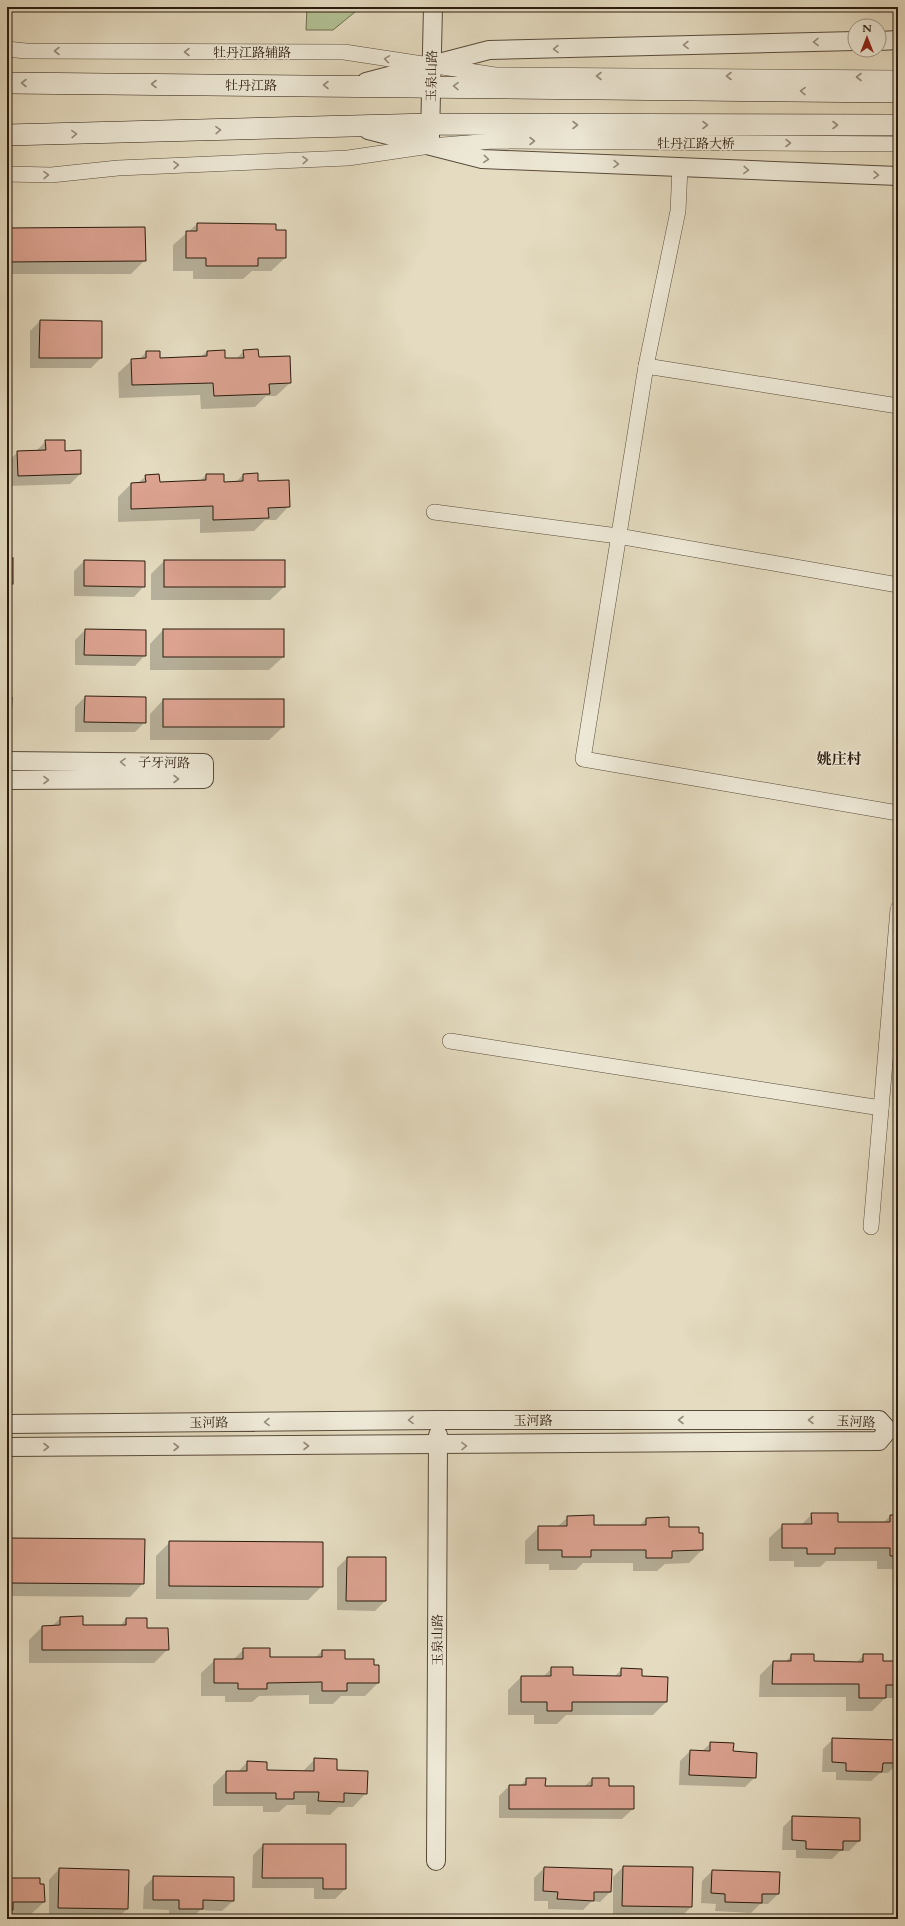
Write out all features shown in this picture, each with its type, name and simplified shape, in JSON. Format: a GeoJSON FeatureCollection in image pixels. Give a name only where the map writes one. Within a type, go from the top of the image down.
{"type":"FeatureCollection","features":[{"type":"Feature","properties":{"kind":"main road","name":"牡丹江路"},"geometry":{"type":"LineString","coordinates":[[7,83],[354,86],[431,76],[495,81]]}},
{"type":"Feature","properties":{"kind":"main road"},"geometry":{"type":"LineString","coordinates":[[495,81],[898,92]]}},
{"type":"Feature","properties":{"kind":"main road"},"geometry":{"type":"LineString","coordinates":[[7,135],[430,124],[494,133]]}},
{"type":"Feature","properties":{"kind":"main road","name":"牡丹江路大桥"},"geometry":{"type":"LineString","coordinates":[[494,133],[898,125]]}},
{"type":"Feature","properties":{"kind":"street","name":"玉泉山路"},"geometry":{"type":"LineString","coordinates":[[430,146],[432,7]]}},
{"type":"Feature","properties":{"kind":"street"},"geometry":{"type":"LineString","coordinates":[[887,41],[898,40]]}},
{"type":"Feature","properties":{"kind":"street"},"geometry":{"type":"LineString","coordinates":[[431,76],[489,50],[847,41]]}},
{"type":"Feature","properties":{"kind":"street","name":"牡丹江路辅路"},"geometry":{"type":"LineString","coordinates":[[7,49],[26,51],[344,52],[431,76]]}},
{"type":"Feature","properties":{"kind":"street"},"geometry":{"type":"LineString","coordinates":[[495,81],[898,78]]}},
{"type":"Feature","properties":{"kind":"street"},"geometry":{"type":"LineString","coordinates":[[353,126],[482,159],[898,176]]}},
{"type":"Feature","properties":{"kind":"street"},"geometry":{"type":"LineString","coordinates":[[7,174],[51,175],[118,168],[348,158],[430,146],[494,133]]}},
{"type":"Feature","properties":{"kind":"street","name":"牡丹江路大桥"},"geometry":{"type":"LineString","coordinates":[[494,133],[898,144]]}},
{"type":"Feature","properties":{"kind":"street"},"geometry":{"type":"LineString","coordinates":[[680,167],[678,211],[646,366],[583,759],[898,813]]}},
{"type":"Feature","properties":{"kind":"street"},"geometry":{"type":"LineString","coordinates":[[646,366],[898,406]]}},
{"type":"Feature","properties":{"kind":"street"},"geometry":{"type":"LineString","coordinates":[[434,512],[618,536],[898,585]]}},
{"type":"Feature","properties":{"kind":"street","name":"子牙河路"},"geometry":{"type":"LineString","coordinates":[[7,761],[204,763],[204,779],[7,780]]}},
{"type":"Feature","properties":{"kind":"street"},"geometry":{"type":"LineString","coordinates":[[871,1227],[881,1108],[893,1036],[898,908]]}},
{"type":"Feature","properties":{"kind":"street"},"geometry":{"type":"LineString","coordinates":[[450,1041],[881,1108]]}},
{"type":"Feature","properties":{"kind":"street","name":"玉泉山路"},"geometry":{"type":"LineString","coordinates":[[436,1861],[438,1420]]}},
{"type":"Feature","properties":{"kind":"street","name":"玉河路"},"geometry":{"type":"LineString","coordinates":[[7,1424],[438,1420],[879,1420],[893,1430],[879,1441],[438,1446],[7,1448]]}},
{"type":"Feature","properties":{"kind":"green space"},"geometry":{"type":"Polygon","coordinates":[[[307,7],[361,7],[333,30],[306,30],[307,7]]]}},
{"type":"Feature","properties":{"kind":"building"},"geometry":{"type":"Polygon","coordinates":[[[197,223],[276,224],[276,230],[286,230],[286,258],[258,258],[258,266],[206,266],[206,258],[186,258],[186,231],[197,231],[197,223]]]}},
{"type":"Feature","properties":{"kind":"building"},"geometry":{"type":"Polygon","coordinates":[[[145,227],[146,261],[7,262],[7,228],[145,227]]]}},
{"type":"Feature","properties":{"kind":"building"},"geometry":{"type":"Polygon","coordinates":[[[40,320],[102,321],[102,358],[39,358],[40,320]]]}},
{"type":"Feature","properties":{"kind":"building"},"geometry":{"type":"Polygon","coordinates":[[[258,349],[259,357],[290,356],[291,383],[269,384],[270,394],[214,396],[213,383],[132,385],[131,359],[146,358],[146,351],[160,351],[160,358],[207,356],[207,351],[225,350],[225,358],[244,358],[243,350],[258,349]]]}},
{"type":"Feature","properties":{"kind":"building"},"geometry":{"type":"Polygon","coordinates":[[[45,440],[65,440],[65,451],[81,450],[81,474],[18,476],[17,451],[46,450],[45,440]]]}},
{"type":"Feature","properties":{"kind":"building"},"geometry":{"type":"Polygon","coordinates":[[[258,473],[258,481],[289,480],[290,507],[268,508],[269,518],[213,520],[213,506],[131,509],[131,483],[146,482],[145,475],[159,474],[160,482],[206,480],[206,474],[224,474],[224,482],[243,481],[243,474],[258,473]]]}},
{"type":"Feature","properties":{"kind":"building"},"geometry":{"type":"Polygon","coordinates":[[[7,558],[13,558],[13,584],[7,584],[7,558]]]}},
{"type":"Feature","properties":{"kind":"building"},"geometry":{"type":"Polygon","coordinates":[[[84,560],[145,561],[145,587],[84,586],[84,560]]]}},
{"type":"Feature","properties":{"kind":"building"},"geometry":{"type":"Polygon","coordinates":[[[164,560],[285,560],[285,587],[164,587],[164,560]]]}},
{"type":"Feature","properties":{"kind":"building"},"geometry":{"type":"Polygon","coordinates":[[[7,625],[11,625],[11,652],[7,652],[7,625]]]}},
{"type":"Feature","properties":{"kind":"building"},"geometry":{"type":"Polygon","coordinates":[[[85,629],[146,630],[146,656],[84,655],[85,629]]]}},
{"type":"Feature","properties":{"kind":"building"},"geometry":{"type":"Polygon","coordinates":[[[163,629],[284,629],[284,657],[163,657],[163,629]]]}},
{"type":"Feature","properties":{"kind":"building"},"geometry":{"type":"Polygon","coordinates":[[[85,696],[146,697],[146,723],[84,722],[85,696]]]}},
{"type":"Feature","properties":{"kind":"building"},"geometry":{"type":"Polygon","coordinates":[[[7,697],[12,697],[11,724],[7,724],[7,697]]]}},
{"type":"Feature","properties":{"kind":"building"},"geometry":{"type":"Polygon","coordinates":[[[163,699],[284,699],[284,727],[163,727],[163,699]]]}},
{"type":"Feature","properties":{"kind":"building"},"geometry":{"type":"Polygon","coordinates":[[[811,1513],[838,1513],[838,1522],[890,1522],[890,1515],[898,1515],[898,1556],[890,1556],[890,1548],[835,1548],[835,1554],[807,1554],[807,1548],[782,1548],[782,1524],[812,1524],[811,1513]]]}},
{"type":"Feature","properties":{"kind":"building"},"geometry":{"type":"Polygon","coordinates":[[[594,1515],[594,1525],[646,1525],[646,1518],[669,1517],[669,1527],[699,1527],[699,1533],[703,1533],[703,1550],[672,1551],[672,1558],[646,1558],[646,1550],[591,1550],[591,1557],[562,1557],[562,1550],[538,1550],[538,1526],[567,1526],[567,1516],[594,1515]]]}},
{"type":"Feature","properties":{"kind":"building"},"geometry":{"type":"Polygon","coordinates":[[[7,1538],[145,1539],[144,1584],[7,1583],[7,1538]]]}},
{"type":"Feature","properties":{"kind":"building"},"geometry":{"type":"Polygon","coordinates":[[[169,1541],[323,1542],[323,1587],[169,1586],[169,1541]]]}},
{"type":"Feature","properties":{"kind":"building"},"geometry":{"type":"Polygon","coordinates":[[[347,1557],[386,1557],[386,1601],[346,1601],[347,1557]]]}},
{"type":"Feature","properties":{"kind":"building"},"geometry":{"type":"Polygon","coordinates":[[[83,1616],[83,1625],[126,1625],[126,1618],[147,1618],[147,1628],[168,1628],[169,1650],[42,1650],[42,1626],[60,1625],[60,1617],[83,1616]]]}},
{"type":"Feature","properties":{"kind":"building"},"geometry":{"type":"Polygon","coordinates":[[[243,1648],[270,1648],[270,1657],[322,1657],[322,1650],[345,1650],[345,1659],[374,1659],[374,1665],[379,1665],[379,1683],[347,1683],[347,1691],[322,1691],[322,1682],[267,1683],[267,1689],[238,1689],[238,1683],[214,1683],[214,1659],[243,1659],[243,1648]]]}},
{"type":"Feature","properties":{"kind":"building"},"geometry":{"type":"Polygon","coordinates":[[[791,1654],[814,1654],[814,1661],[863,1662],[863,1654],[883,1654],[883,1661],[898,1661],[898,1685],[886,1685],[886,1698],[859,1698],[859,1684],[772,1684],[773,1661],[791,1661],[791,1654]]]}},
{"type":"Feature","properties":{"kind":"building"},"geometry":{"type":"Polygon","coordinates":[[[551,1667],[573,1667],[573,1675],[621,1676],[621,1668],[642,1669],[642,1676],[668,1677],[667,1702],[572,1702],[572,1711],[547,1711],[547,1702],[521,1702],[521,1676],[551,1676],[551,1667]]]}},
{"type":"Feature","properties":{"kind":"building"},"geometry":{"type":"Polygon","coordinates":[[[832,1738],[898,1740],[898,1763],[883,1763],[882,1772],[846,1771],[846,1763],[832,1762],[832,1738]]]}},
{"type":"Feature","properties":{"kind":"building"},"geometry":{"type":"Polygon","coordinates":[[[710,1742],[734,1743],[733,1751],[757,1753],[756,1778],[689,1775],[690,1750],[710,1751],[710,1742]]]}},
{"type":"Feature","properties":{"kind":"building"},"geometry":{"type":"Polygon","coordinates":[[[314,1758],[337,1759],[337,1770],[368,1771],[367,1794],[344,1793],[344,1802],[318,1801],[319,1792],[294,1792],[294,1799],[276,1799],[276,1793],[226,1793],[226,1771],[247,1771],[247,1761],[267,1762],[267,1770],[314,1771],[314,1758]]]}},
{"type":"Feature","properties":{"kind":"building"},"geometry":{"type":"Polygon","coordinates":[[[526,1778],[546,1778],[545,1786],[592,1786],[592,1778],[609,1778],[609,1786],[634,1786],[634,1809],[509,1809],[509,1785],[526,1785],[526,1778]]]}},
{"type":"Feature","properties":{"kind":"building"},"geometry":{"type":"Polygon","coordinates":[[[792,1816],[860,1818],[860,1841],[843,1841],[843,1850],[806,1849],[806,1841],[792,1840],[792,1816]]]}},
{"type":"Feature","properties":{"kind":"building"},"geometry":{"type":"Polygon","coordinates":[[[263,1844],[346,1844],[346,1889],[323,1889],[323,1878],[262,1878],[263,1844]]]}},
{"type":"Feature","properties":{"kind":"building"},"geometry":{"type":"Polygon","coordinates":[[[623,1866],[693,1867],[692,1907],[622,1906],[623,1866]]]}},
{"type":"Feature","properties":{"kind":"building"},"geometry":{"type":"Polygon","coordinates":[[[544,1867],[612,1869],[611,1892],[594,1892],[594,1901],[557,1899],[558,1892],[543,1891],[544,1867]]]}},
{"type":"Feature","properties":{"kind":"building"},"geometry":{"type":"Polygon","coordinates":[[[59,1868],[129,1870],[128,1909],[58,1908],[59,1868]]]}},
{"type":"Feature","properties":{"kind":"building"},"geometry":{"type":"Polygon","coordinates":[[[7,1869],[10,1869],[10,1878],[40,1878],[40,1884],[44,1884],[45,1902],[13,1902],[13,1910],[7,1910],[7,1869]]]}},
{"type":"Feature","properties":{"kind":"building"},"geometry":{"type":"Polygon","coordinates":[[[712,1870],[780,1872],[779,1894],[762,1894],[762,1903],[725,1902],[725,1894],[711,1893],[712,1870]]]}},
{"type":"Feature","properties":{"kind":"building"},"geometry":{"type":"Polygon","coordinates":[[[153,1876],[234,1877],[234,1901],[203,1900],[203,1909],[179,1909],[179,1900],[153,1900],[153,1876]]]}},
{"type":"Feature","properties":{"kind":"district","name":"姚庄村"},"geometry":{"type":"Point","coordinates":[839,759]}}]}
